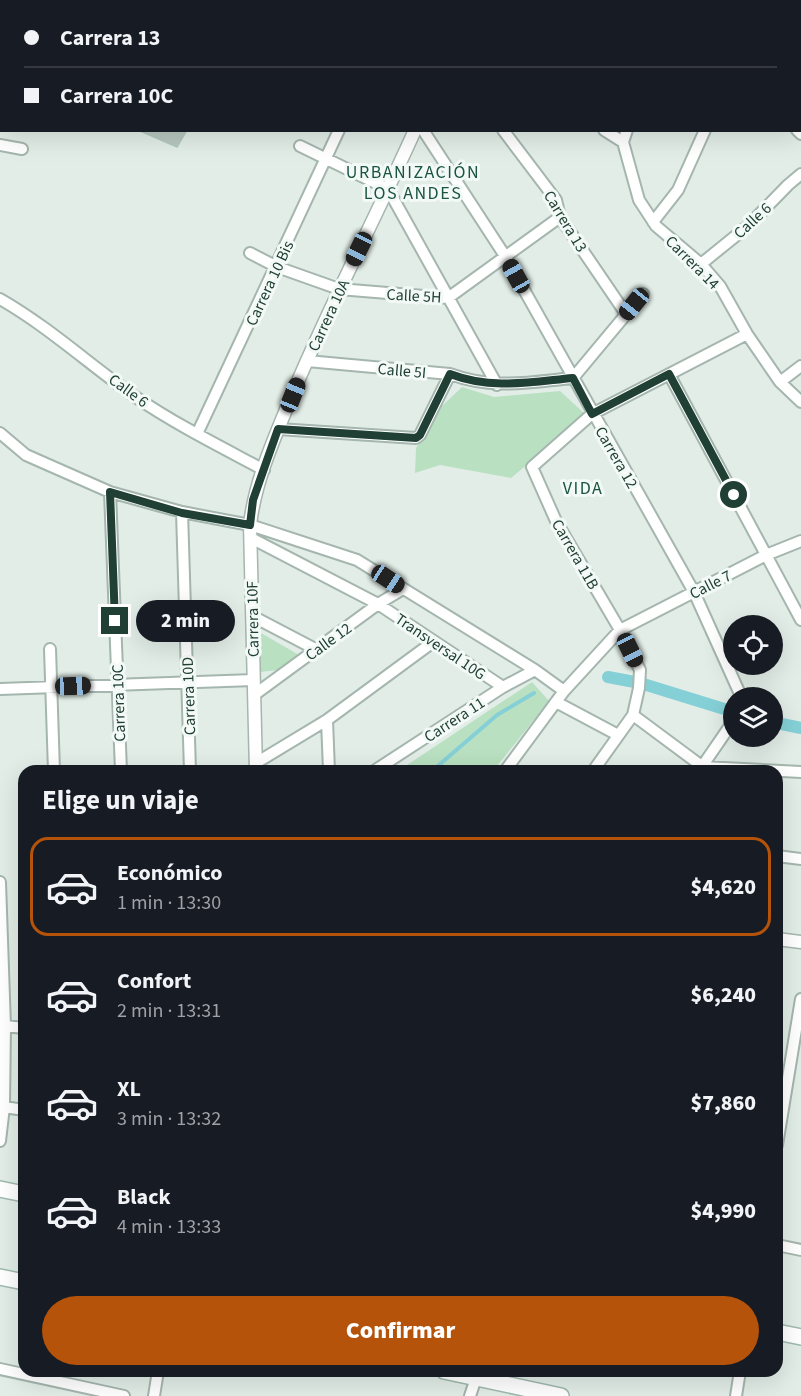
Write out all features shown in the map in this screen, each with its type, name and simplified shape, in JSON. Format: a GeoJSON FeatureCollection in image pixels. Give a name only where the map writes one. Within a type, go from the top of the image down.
{"type":"FeatureCollection","features":[{"type":"Feature","properties":{"kind":"main road"},"geometry":{"type":"LineString","coordinates":[[0,1189],[18,1193]]}},
{"type":"Feature","properties":{"kind":"main road"},"geometry":{"type":"LineString","coordinates":[[0,1277],[18,1281]]}},
{"type":"Feature","properties":{"kind":"main road"},"geometry":{"type":"LineString","coordinates":[[783,1333],[801,1337]]}},
{"type":"Feature","properties":{"kind":"main road"},"geometry":{"type":"LineString","coordinates":[[471,1377],[561,1396]]}},
{"type":"Feature","properties":{"kind":"street","name":"Carrera 10 Bis"},"geometry":{"type":"LineString","coordinates":[[197,434],[338,132]]}},
{"type":"Feature","properties":{"kind":"street","name":"Carrera 10A"},"geometry":{"type":"LineString","coordinates":[[264,470],[278,429],[307,361],[414,132]]}},
{"type":"Feature","properties":{"kind":"street","name":"Carrera 12"},"geometry":{"type":"LineString","coordinates":[[424,132],[505,256],[694,592],[736,687]]}},
{"type":"Feature","properties":{"kind":"street","name":"Carrera 13"},"geometry":{"type":"LineString","coordinates":[[505,132],[556,200],[560,218],[626,314]]}},
{"type":"Feature","properties":{"kind":"street"},"geometry":{"type":"LineString","coordinates":[[607,132],[623,142],[626,132]]}},
{"type":"Feature","properties":{"kind":"street"},"geometry":{"type":"LineString","coordinates":[[653,222],[678,190],[704,132]]}},
{"type":"Feature","properties":{"kind":"street","name":"Carrera 14"},"geometry":{"type":"LineString","coordinates":[[623,142],[639,200],[653,222],[701,264],[720,286],[747,334],[780,382],[801,402]]}},
{"type":"Feature","properties":{"kind":"street"},"geometry":{"type":"LineString","coordinates":[[0,146],[22,149]]}},
{"type":"Feature","properties":{"kind":"street"},"geometry":{"type":"LineString","coordinates":[[300,146],[388,189],[497,385],[573,378],[643,294]]}},
{"type":"Feature","properties":{"kind":"street","name":"Calle 6"},"geometry":{"type":"LineString","coordinates":[[701,264],[748,226],[801,174]]}},
{"type":"Feature","properties":{"kind":"street","name":"Calle 5H"},"geometry":{"type":"LineString","coordinates":[[250,253],[277,267],[339,290],[448,298],[560,218]]}},
{"type":"Feature","properties":{"kind":"street","name":"Calle 6"},"geometry":{"type":"LineString","coordinates":[[0,299],[82,355],[137,398],[264,470]]}},
{"type":"Feature","properties":{"kind":"street"},"geometry":{"type":"LineString","coordinates":[[592,414],[747,334]]}},
{"type":"Feature","properties":{"kind":"street","name":"Calle 5I"},"geometry":{"type":"LineString","coordinates":[[307,361],[450,374],[469,381],[497,385]]}},
{"type":"Feature","properties":{"kind":"street"},"geometry":{"type":"LineString","coordinates":[[780,382],[801,366]]}},
{"type":"Feature","properties":{"kind":"street"},"geometry":{"type":"LineString","coordinates":[[278,429],[416,438],[420,435],[450,374]]}},
{"type":"Feature","properties":{"kind":"street"},"geometry":{"type":"LineString","coordinates":[[669,374],[801,620]]}},
{"type":"Feature","properties":{"kind":"street","name":"Carrera 11B"},"geometry":{"type":"LineString","coordinates":[[592,414],[532,467],[556,521],[620,630],[640,670],[633,716],[597,765]]}},
{"type":"Feature","properties":{"kind":"street"},"geometry":{"type":"LineString","coordinates":[[0,433],[26,455],[110,492],[182,513],[250,525],[357,560],[535,670],[564,691]]}},
{"type":"Feature","properties":{"kind":"street","name":"Carrera 10F"},"geometry":{"type":"LineString","coordinates":[[256,765],[250,525],[253,500],[264,470]]}},
{"type":"Feature","properties":{"kind":"street","name":"Carrera 10C"},"geometry":{"type":"LineString","coordinates":[[110,492],[121,765]]}},
{"type":"Feature","properties":{"kind":"street","name":"Carrera 10D"},"geometry":{"type":"LineString","coordinates":[[182,513],[190,765]]}},
{"type":"Feature","properties":{"kind":"street","name":"Transversal 10G"},"geometry":{"type":"LineString","coordinates":[[251,538],[378,604],[503,687]]}},
{"type":"Feature","properties":{"kind":"street","name":"Calle 7"},"geometry":{"type":"LineString","coordinates":[[620,630],[766,555],[801,541]]}},
{"type":"Feature","properties":{"kind":"street","name":"Calle 12"},"geometry":{"type":"LineString","coordinates":[[254,695],[378,604],[403,589]]}},
{"type":"Feature","properties":{"kind":"street"},"geometry":{"type":"LineString","coordinates":[[252,616],[317,650]]}},
{"type":"Feature","properties":{"kind":"street"},"geometry":{"type":"LineString","coordinates":[[509,765],[564,691],[620,630]]}},
{"type":"Feature","properties":{"kind":"street"},"geometry":{"type":"LineString","coordinates":[[259,765],[327,720],[433,642]]}},
{"type":"Feature","properties":{"kind":"street"},"geometry":{"type":"LineString","coordinates":[[50,649],[54,765]]}},
{"type":"Feature","properties":{"kind":"street","name":"Carrera 11"},"geometry":{"type":"LineString","coordinates":[[383,765],[503,687],[535,670]]}},
{"type":"Feature","properties":{"kind":"street"},"geometry":{"type":"LineString","coordinates":[[0,689],[254,680]]}},
{"type":"Feature","properties":{"kind":"street"},"geometry":{"type":"LineString","coordinates":[[556,702],[618,735]]}},
{"type":"Feature","properties":{"kind":"street"},"geometry":{"type":"LineString","coordinates":[[633,716],[696,765]]}},
{"type":"Feature","properties":{"kind":"street"},"geometry":{"type":"LineString","coordinates":[[327,720],[329,765]]}},
{"type":"Feature","properties":{"kind":"street"},"geometry":{"type":"LineString","coordinates":[[704,765],[723,736]]}},
{"type":"Feature","properties":{"kind":"street"},"geometry":{"type":"LineString","coordinates":[[783,771],[801,772]]}},
{"type":"Feature","properties":{"kind":"street"},"geometry":{"type":"LineString","coordinates":[[783,857],[801,859]]}},
{"type":"Feature","properties":{"kind":"street"},"geometry":{"type":"LineString","coordinates":[[0,882],[5,1026],[4,1107],[0,1141]]}},
{"type":"Feature","properties":{"kind":"street"},"geometry":{"type":"LineString","coordinates":[[783,940],[801,942]]}},
{"type":"Feature","properties":{"kind":"street"},"geometry":{"type":"LineString","coordinates":[[783,1108],[801,999]]}},
{"type":"Feature","properties":{"kind":"street"},"geometry":{"type":"LineString","coordinates":[[5,1026],[18,1027]]}},
{"type":"Feature","properties":{"kind":"street"},"geometry":{"type":"LineString","coordinates":[[4,1107],[18,1109]]}},
{"type":"Feature","properties":{"kind":"street"},"geometry":{"type":"LineString","coordinates":[[783,1246],[801,1250]]}},
{"type":"Feature","properties":{"kind":"street"},"geometry":{"type":"LineString","coordinates":[[0,1369],[18,1373]]}},
{"type":"Feature","properties":{"kind":"street"},"geometry":{"type":"LineString","coordinates":[[37,1377],[124,1396]]}},
{"type":"Feature","properties":{"kind":"street"},"geometry":{"type":"LineString","coordinates":[[154,1396],[157,1377]]}},
{"type":"Feature","properties":{"kind":"street"},"geometry":{"type":"LineString","coordinates":[[736,1396],[739,1377]]}},
{"type":"Feature","properties":{"kind":"street"},"geometry":{"type":"LineString","coordinates":[[470,1396],[476,1378]]}},
{"type":"Feature","properties":{"kind":"green space"},"geometry":{"type":"Polygon","coordinates":[[[462,387],[494,397],[560,391],[586,415],[511,478],[440,465],[415,473],[416,448],[441,407],[462,387]]]}},
{"type":"Feature","properties":{"kind":"green space"},"geometry":{"type":"Polygon","coordinates":[[[261,633],[299,655],[278,670],[260,672],[261,633]]]}},
{"type":"Feature","properties":{"kind":"green space"},"geometry":{"type":"Polygon","coordinates":[[[532,682],[549,701],[498,765],[407,765],[532,682]]]}},
{"type":"Feature","properties":{"kind":"building"},"geometry":{"type":"Polygon","coordinates":[[[143,132],[186,132],[177,147],[143,132]]]}},
{"type":"Feature","properties":{"kind":"waterway"},"geometry":{"type":"LineString","coordinates":[[608,677],[640,683],[723,709]]}},
{"type":"Feature","properties":{"kind":"waterway"},"geometry":{"type":"LineString","coordinates":[[439,765],[497,715],[534,693]]}},
{"type":"Feature","properties":{"kind":"waterway"},"geometry":{"type":"LineString","coordinates":[[783,724],[801,728]]}},
{"type":"Feature","properties":{"kind":"district","name":"URBANIZACIÓN LOS ANDES"},"geometry":{"type":"Point","coordinates":[413,182]}},
{"type":"Feature","properties":{"kind":"district","name":"VIDA"},"geometry":{"type":"Point","coordinates":[583,488]}},
{"type":"Feature","properties":{"kind":"route"},"geometry":{"type":"LineString","coordinates":[[115,621],[110,492],[182,513],[250,525],[253,500],[278,429],[416,438],[420,435],[450,374],[469,381],[497,385],[573,378],[592,414],[669,374],[734,495]]}}]}
